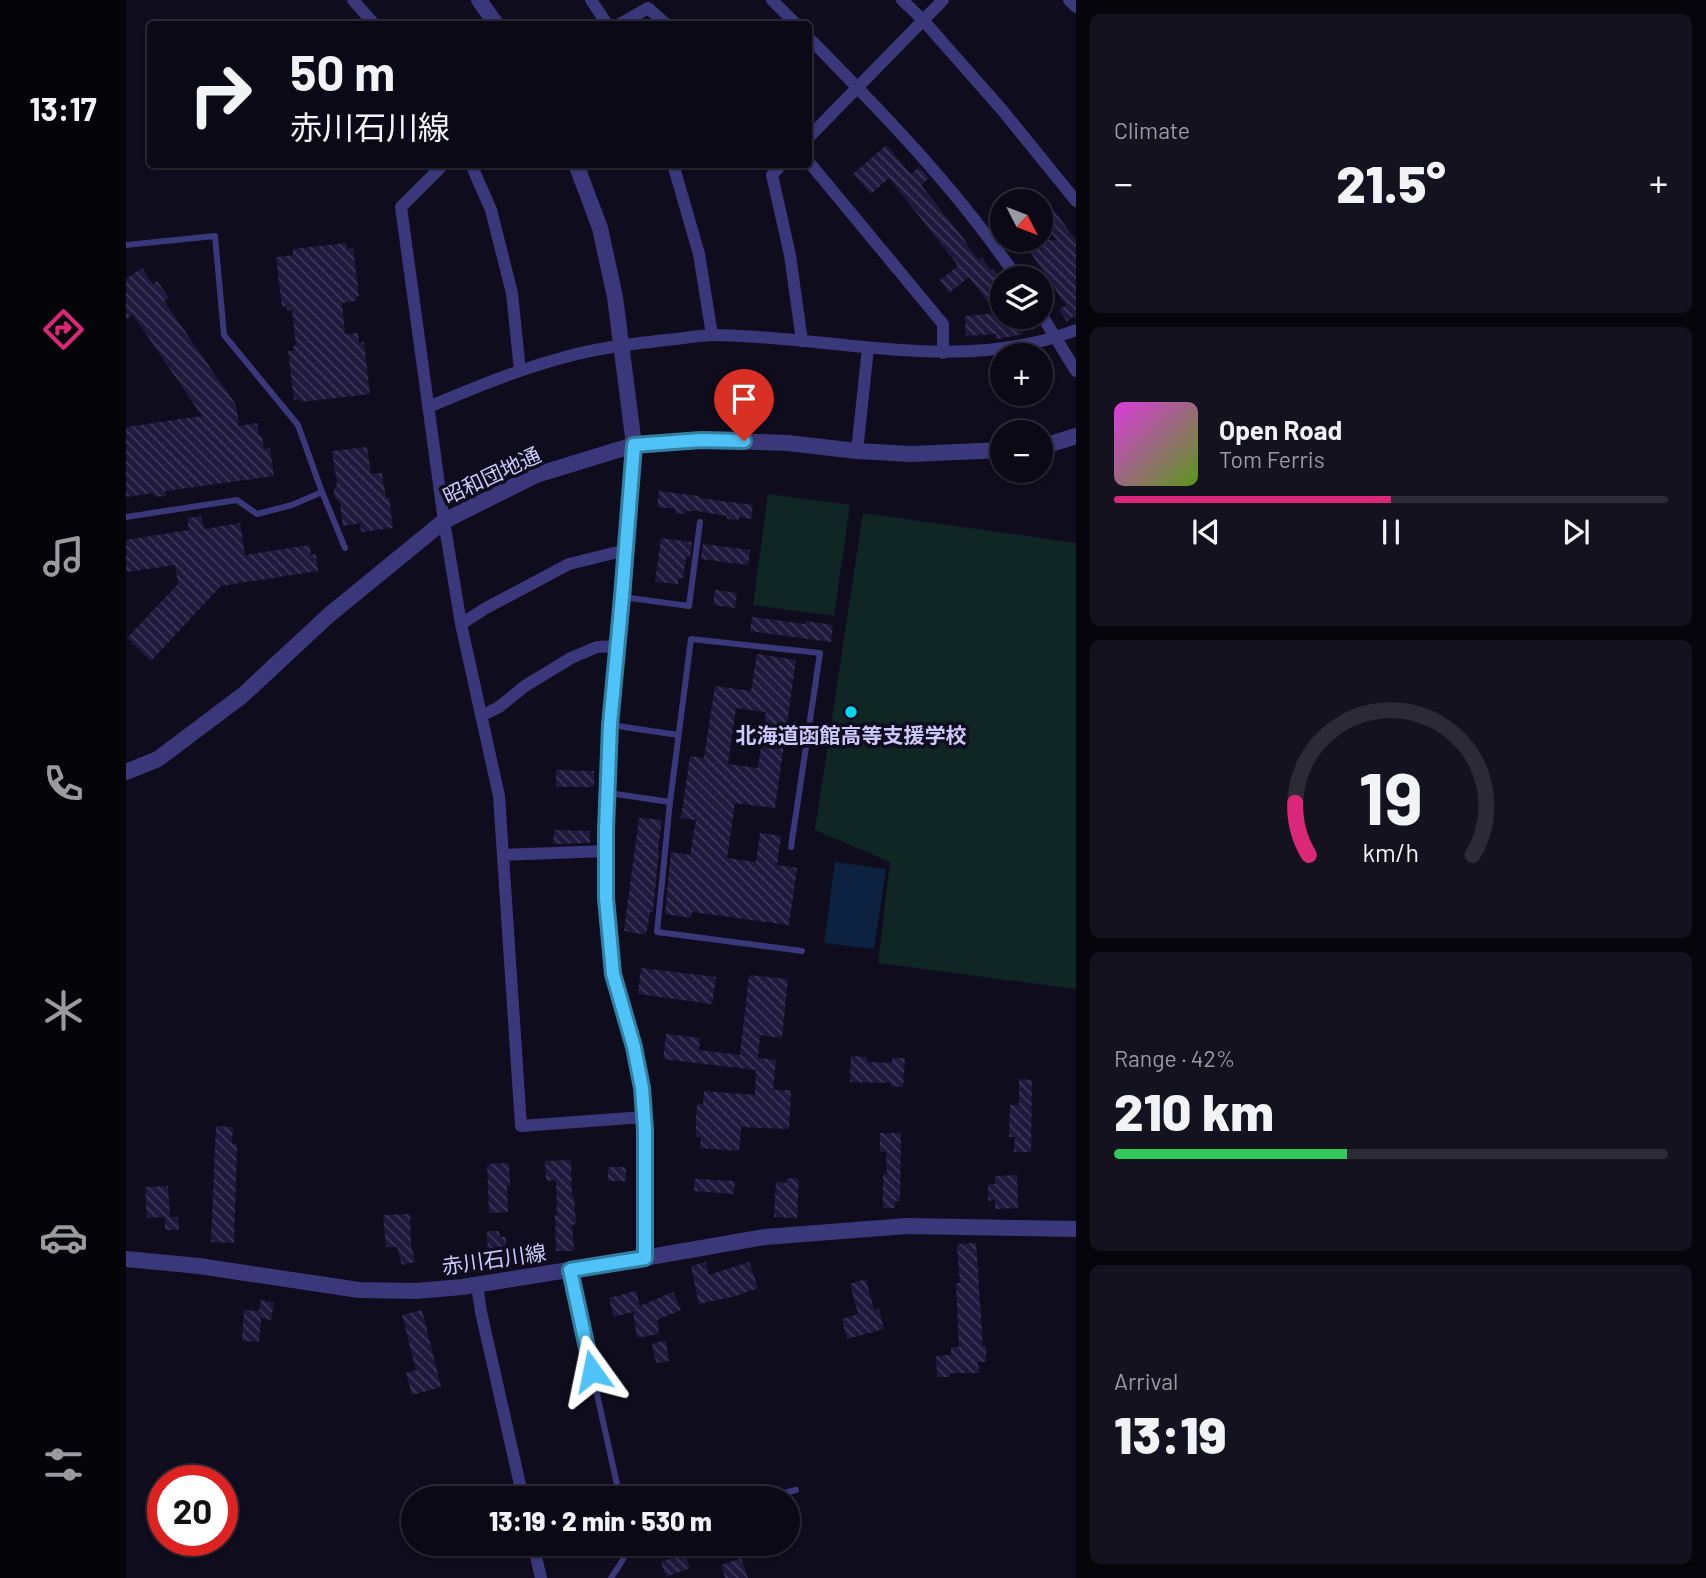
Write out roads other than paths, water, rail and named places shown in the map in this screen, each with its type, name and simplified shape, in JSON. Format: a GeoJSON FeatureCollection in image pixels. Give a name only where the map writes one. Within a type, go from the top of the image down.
{"type":"FeatureCollection","features":[{"type":"Feature","properties":{"kind":"street"},"geometry":{"type":"LineString","coordinates":[[353,0],[371,21]]}},
{"type":"Feature","properties":{"kind":"street"},"geometry":{"type":"LineString","coordinates":[[479,0],[494,21]]}},
{"type":"Feature","properties":{"kind":"street"},"geometry":{"type":"LineString","coordinates":[[591,0],[605,21]]}},
{"type":"Feature","properties":{"kind":"street"},"geometry":{"type":"LineString","coordinates":[[772,0],[793,21]]}},
{"type":"Feature","properties":{"kind":"street"},"geometry":{"type":"LineString","coordinates":[[902,0],[923,20],[1011,121],[1076,201]]}},
{"type":"Feature","properties":{"kind":"street"},"geometry":{"type":"LineString","coordinates":[[812,134],[943,0]]}},
{"type":"Feature","properties":{"kind":"street"},"geometry":{"type":"LineString","coordinates":[[1069,0],[1076,7]]}},
{"type":"Feature","properties":{"kind":"street"},"geometry":{"type":"LineString","coordinates":[[625,21],[648,8],[663,21]]}},
{"type":"Feature","properties":{"kind":"street"},"geometry":{"type":"LineString","coordinates":[[812,41],[924,158],[993,242],[1009,266]]}},
{"type":"Feature","properties":{"kind":"street"},"geometry":{"type":"LineString","coordinates":[[812,166],[943,324],[943,353]]}},
{"type":"Feature","properties":{"kind":"street"},"geometry":{"type":"LineString","coordinates":[[440,168],[401,207],[444,521],[461,624],[499,796],[521,1126],[644,1117]]}},
{"type":"Feature","properties":{"kind":"street"},"geometry":{"type":"LineString","coordinates":[[473,168],[491,210],[512,293],[520,370]]}},
{"type":"Feature","properties":{"kind":"street"},"geometry":{"type":"LineString","coordinates":[[578,168],[600,228],[615,297],[634,445],[610,725],[606,898],[613,974],[634,1047],[642,1088],[645,1258]]}},
{"type":"Feature","properties":{"kind":"street"},"geometry":{"type":"LineString","coordinates":[[674,168],[699,254],[712,335]]}},
{"type":"Feature","properties":{"kind":"street"},"geometry":{"type":"LineString","coordinates":[[778,168],[772,175],[790,255],[802,341]]}},
{"type":"Feature","properties":{"kind":"street"},"geometry":{"type":"LineString","coordinates":[[1051,329],[1076,371]]}},
{"type":"Feature","properties":{"kind":"street"},"geometry":{"type":"LineString","coordinates":[[428,407],[520,370],[620,345],[712,335],[943,353],[1000,349],[1057,338],[1076,330]]}},
{"type":"Feature","properties":{"kind":"street"},"geometry":{"type":"LineString","coordinates":[[857,451],[869,348]]}},
{"type":"Feature","properties":{"kind":"street"},"geometry":{"type":"LineString","coordinates":[[1053,443],[1076,436]]}},
{"type":"Feature","properties":{"kind":"street","name":"昭和団地通"},"geometry":{"type":"LineString","coordinates":[[126,772],[158,759],[243,695],[330,614],[444,521],[536,475],[634,445],[713,440],[788,443],[911,454],[990,451]]}},
{"type":"Feature","properties":{"kind":"street"},"geometry":{"type":"LineString","coordinates":[[461,624],[486,607],[569,564],[626,550]]}},
{"type":"Feature","properties":{"kind":"street"},"geometry":{"type":"LineString","coordinates":[[481,716],[499,707],[525,686],[571,658],[597,648],[618,646]]}},
{"type":"Feature","properties":{"kind":"street"},"geometry":{"type":"LineString","coordinates":[[504,855],[606,851]]}},
{"type":"Feature","properties":{"kind":"street","name":"赤川石川線"},"geometry":{"type":"LineString","coordinates":[[126,1259],[199,1266],[359,1290],[416,1291],[477,1285],[765,1237],[907,1226],[1076,1229]]}},
{"type":"Feature","properties":{"kind":"street"},"geometry":{"type":"LineString","coordinates":[[477,1285],[520,1486]]}},
{"type":"Feature","properties":{"kind":"street"},"geometry":{"type":"LineString","coordinates":[[536,1556],[541,1578]]}},
{"type":"Feature","properties":{"kind":"lane"},"geometry":{"type":"LineString","coordinates":[[126,245],[215,236],[225,335],[298,425],[345,548]]}},
{"type":"Feature","properties":{"kind":"lane"},"geometry":{"type":"LineString","coordinates":[[126,517],[237,500],[257,514],[304,501],[322,492]]}},
{"type":"Feature","properties":{"kind":"lane"},"geometry":{"type":"LineString","coordinates":[[622,597],[689,607],[700,522]]}},
{"type":"Feature","properties":{"kind":"lane"},"geometry":{"type":"LineString","coordinates":[[791,847],[820,653],[691,639],[657,932],[802,951]]}},
{"type":"Feature","properties":{"kind":"lane"},"geometry":{"type":"LineString","coordinates":[[610,725],[678,735]]}},
{"type":"Feature","properties":{"kind":"lane"},"geometry":{"type":"LineString","coordinates":[[607,793],[670,802]]}},
{"type":"Feature","properties":{"kind":"lane"},"geometry":{"type":"LineString","coordinates":[[570,1270],[617,1486]]}},
{"type":"Feature","properties":{"kind":"lane"},"geometry":{"type":"LineString","coordinates":[[611,1578],[624,1556]]}},
{"type":"Feature","properties":{"kind":"water"},"geometry":{"type":"Polygon","coordinates":[[[835,862],[886,869],[874,949],[824,943],[835,862]]]}},
{"type":"Feature","properties":{"kind":"place","name":"北海道函館高等支援学校"},"geometry":{"type":"Point","coordinates":[851,712]}}]}
